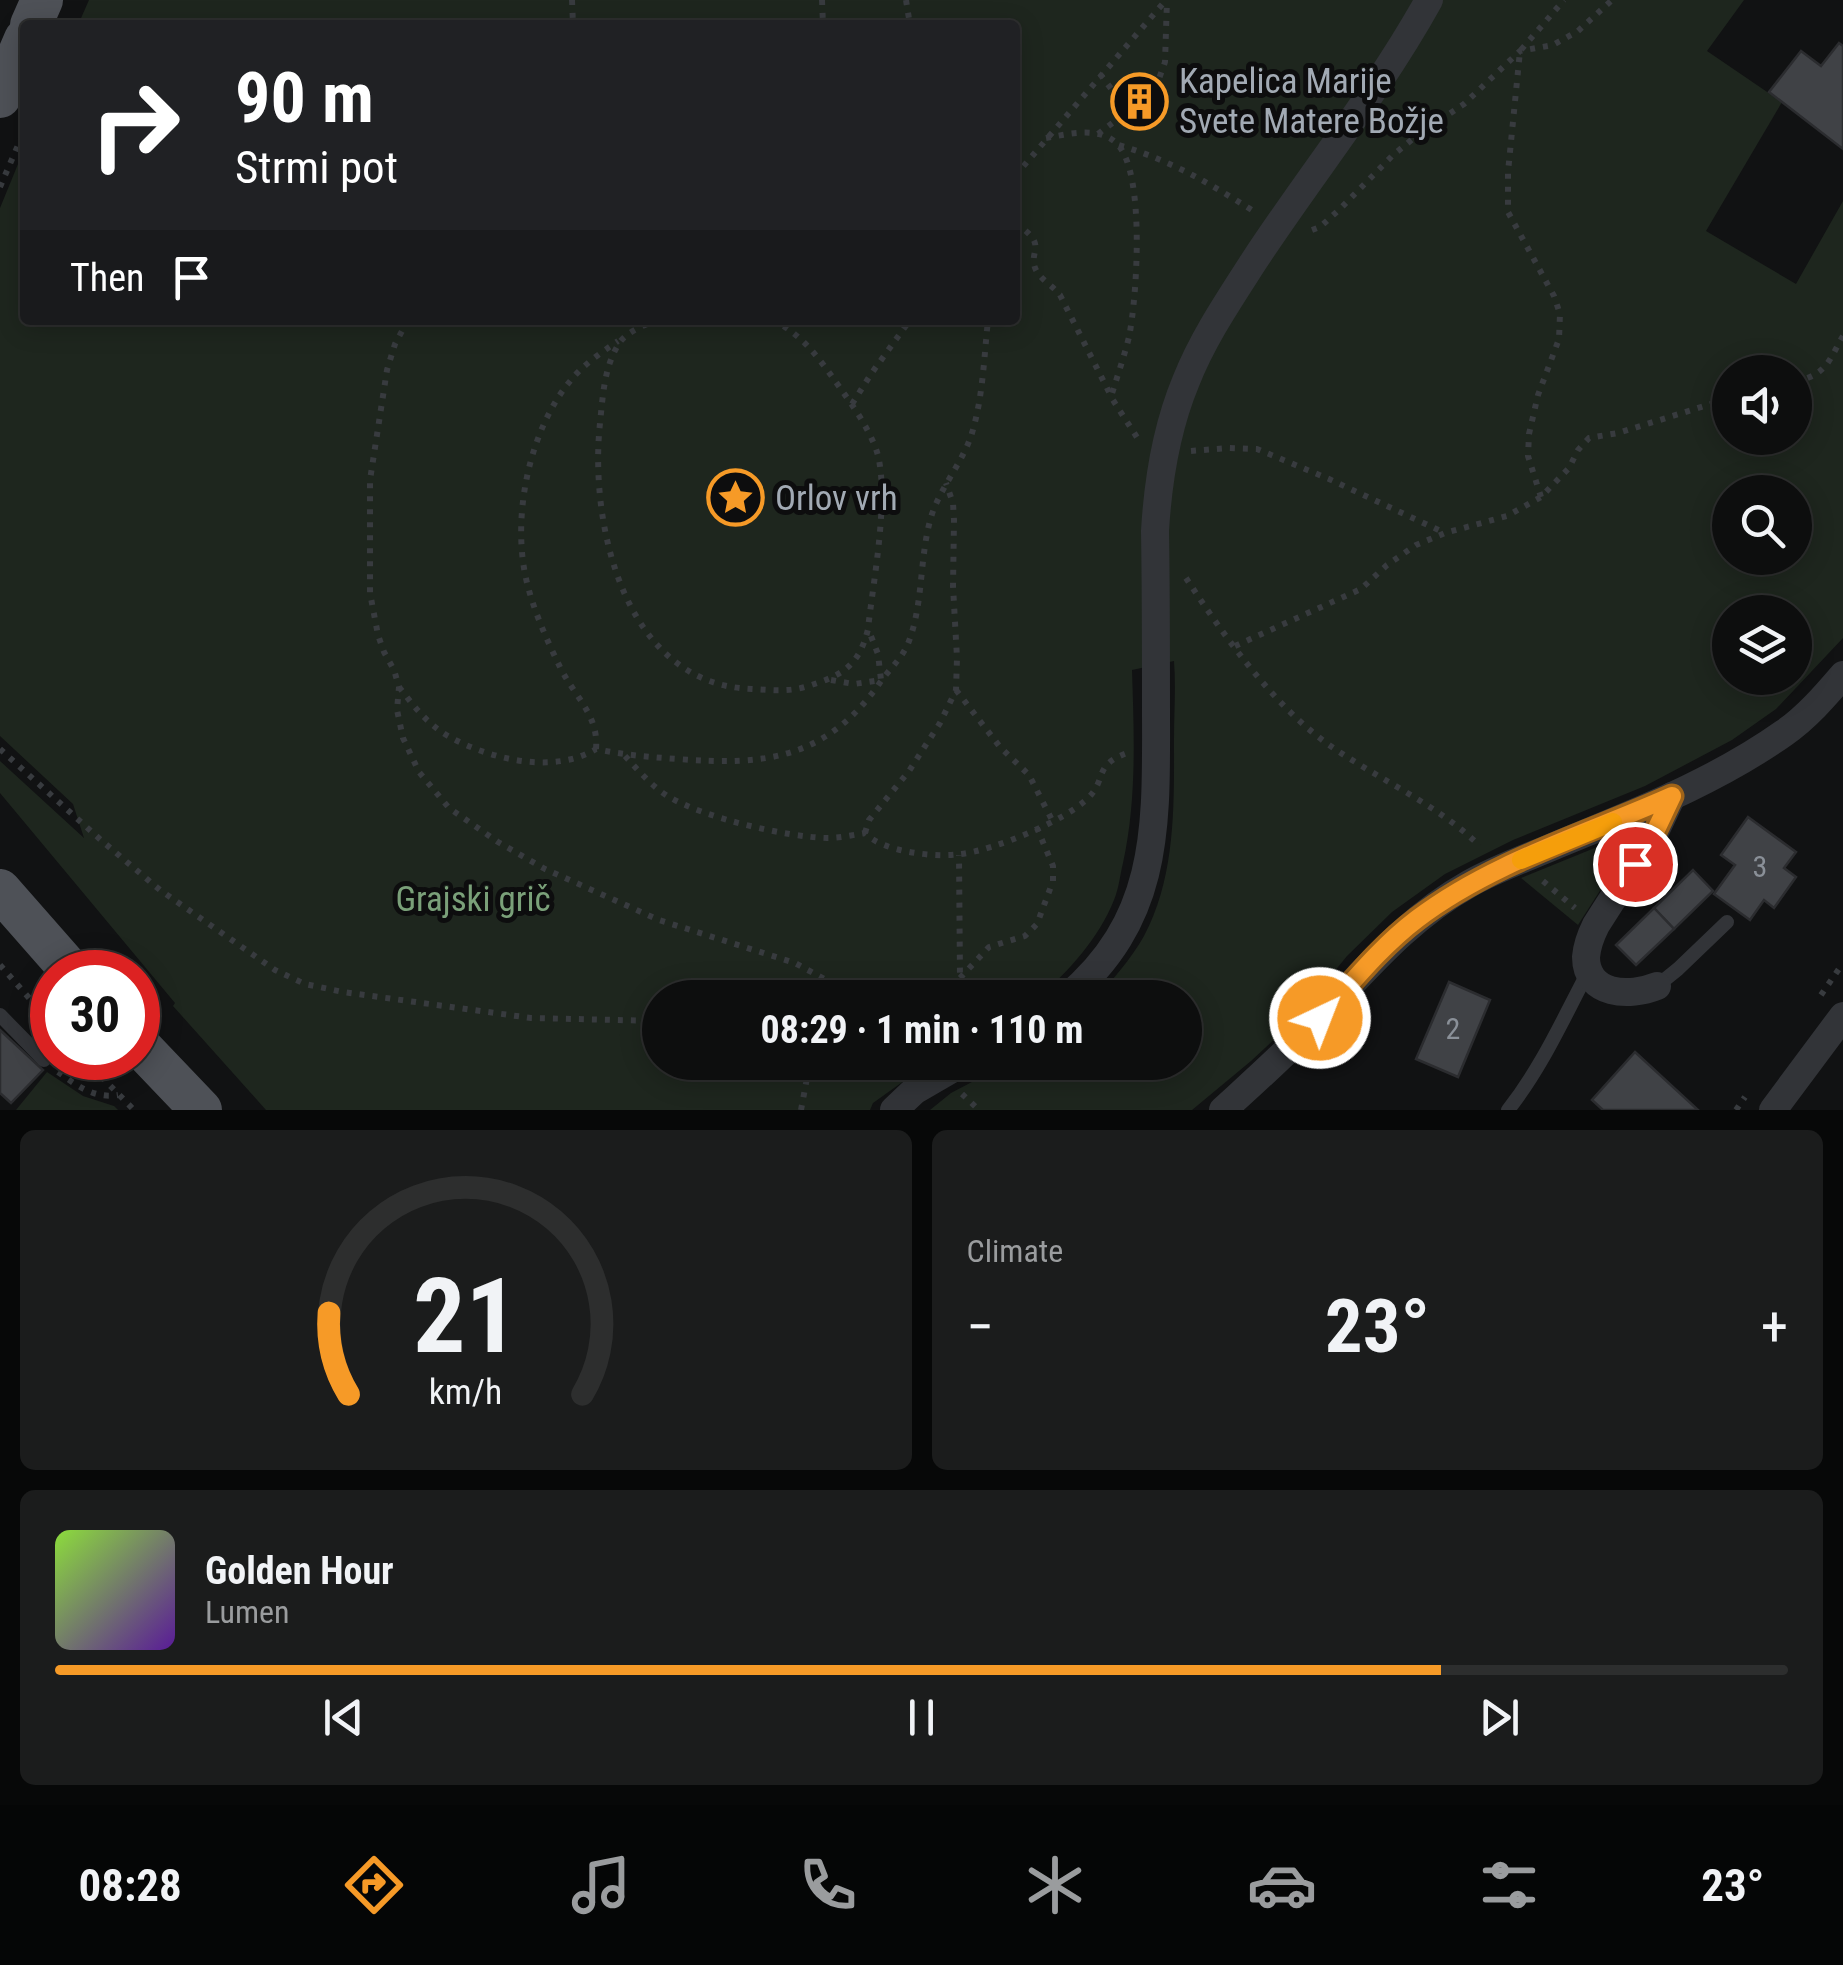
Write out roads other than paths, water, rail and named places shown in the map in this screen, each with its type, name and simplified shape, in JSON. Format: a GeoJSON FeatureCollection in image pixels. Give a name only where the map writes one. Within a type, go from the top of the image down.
{"type":"FeatureCollection","features":[{"type":"Feature","properties":{"kind":"main road"},"geometry":{"type":"LineString","coordinates":[[0,97],[20,51]]}},
{"type":"Feature","properties":{"kind":"main road"},"geometry":{"type":"LineString","coordinates":[[0,890],[53,950]]}},
{"type":"Feature","properties":{"kind":"main road"},"geometry":{"type":"LineString","coordinates":[[160,1067],[202,1110]]}},
{"type":"Feature","properties":{"kind":"street"},"geometry":{"type":"LineString","coordinates":[[1084,980],[1124,934],[1150,856],[1156,803],[1158,490],[1185,383],[1202,345],[1277,226],[1406,41],[1429,0]]}},
{"type":"Feature","properties":{"kind":"street"},"geometry":{"type":"LineString","coordinates":[[1223,1110],[1320,1018],[1414,920],[1468,885],[1730,767],[1786,732],[1843,675]]}},
{"type":"Feature","properties":{"kind":"street"},"geometry":{"type":"LineString","coordinates":[[1657,986],[1640,993],[1610,991],[1589,971],[1586,958],[1596,925],[1654,834],[1672,796]]}},
{"type":"Feature","properties":{"kind":"street"},"geometry":{"type":"LineString","coordinates":[[1773,1110],[1843,1016]]}},
{"type":"Feature","properties":{"kind":"street"},"geometry":{"type":"LineString","coordinates":[[894,1110],[933,1080]]}},
{"type":"Feature","properties":{"kind":"lane"},"geometry":{"type":"LineString","coordinates":[[1657,986],[1728,922]]}},
{"type":"Feature","properties":{"kind":"lane"},"geometry":{"type":"LineString","coordinates":[[1508,1110],[1530,1083],[1589,971]]}},
{"type":"Feature","properties":{"kind":"lane"},"geometry":{"type":"LineString","coordinates":[[0,1016],[30,1046]]}},
{"type":"Feature","properties":{"kind":"place","name":"Kapelica Marije Svete Matere Božje"},"geometry":{"type":"Point","coordinates":[1140,101]}},
{"type":"Feature","properties":{"kind":"place","name":"Orlov vrh"},"geometry":{"type":"Point","coordinates":[736,498]}},
{"type":"Feature","properties":{"kind":"park label","name":"Grajski grič"},"geometry":{"type":"Point","coordinates":[473,899]}}]}
